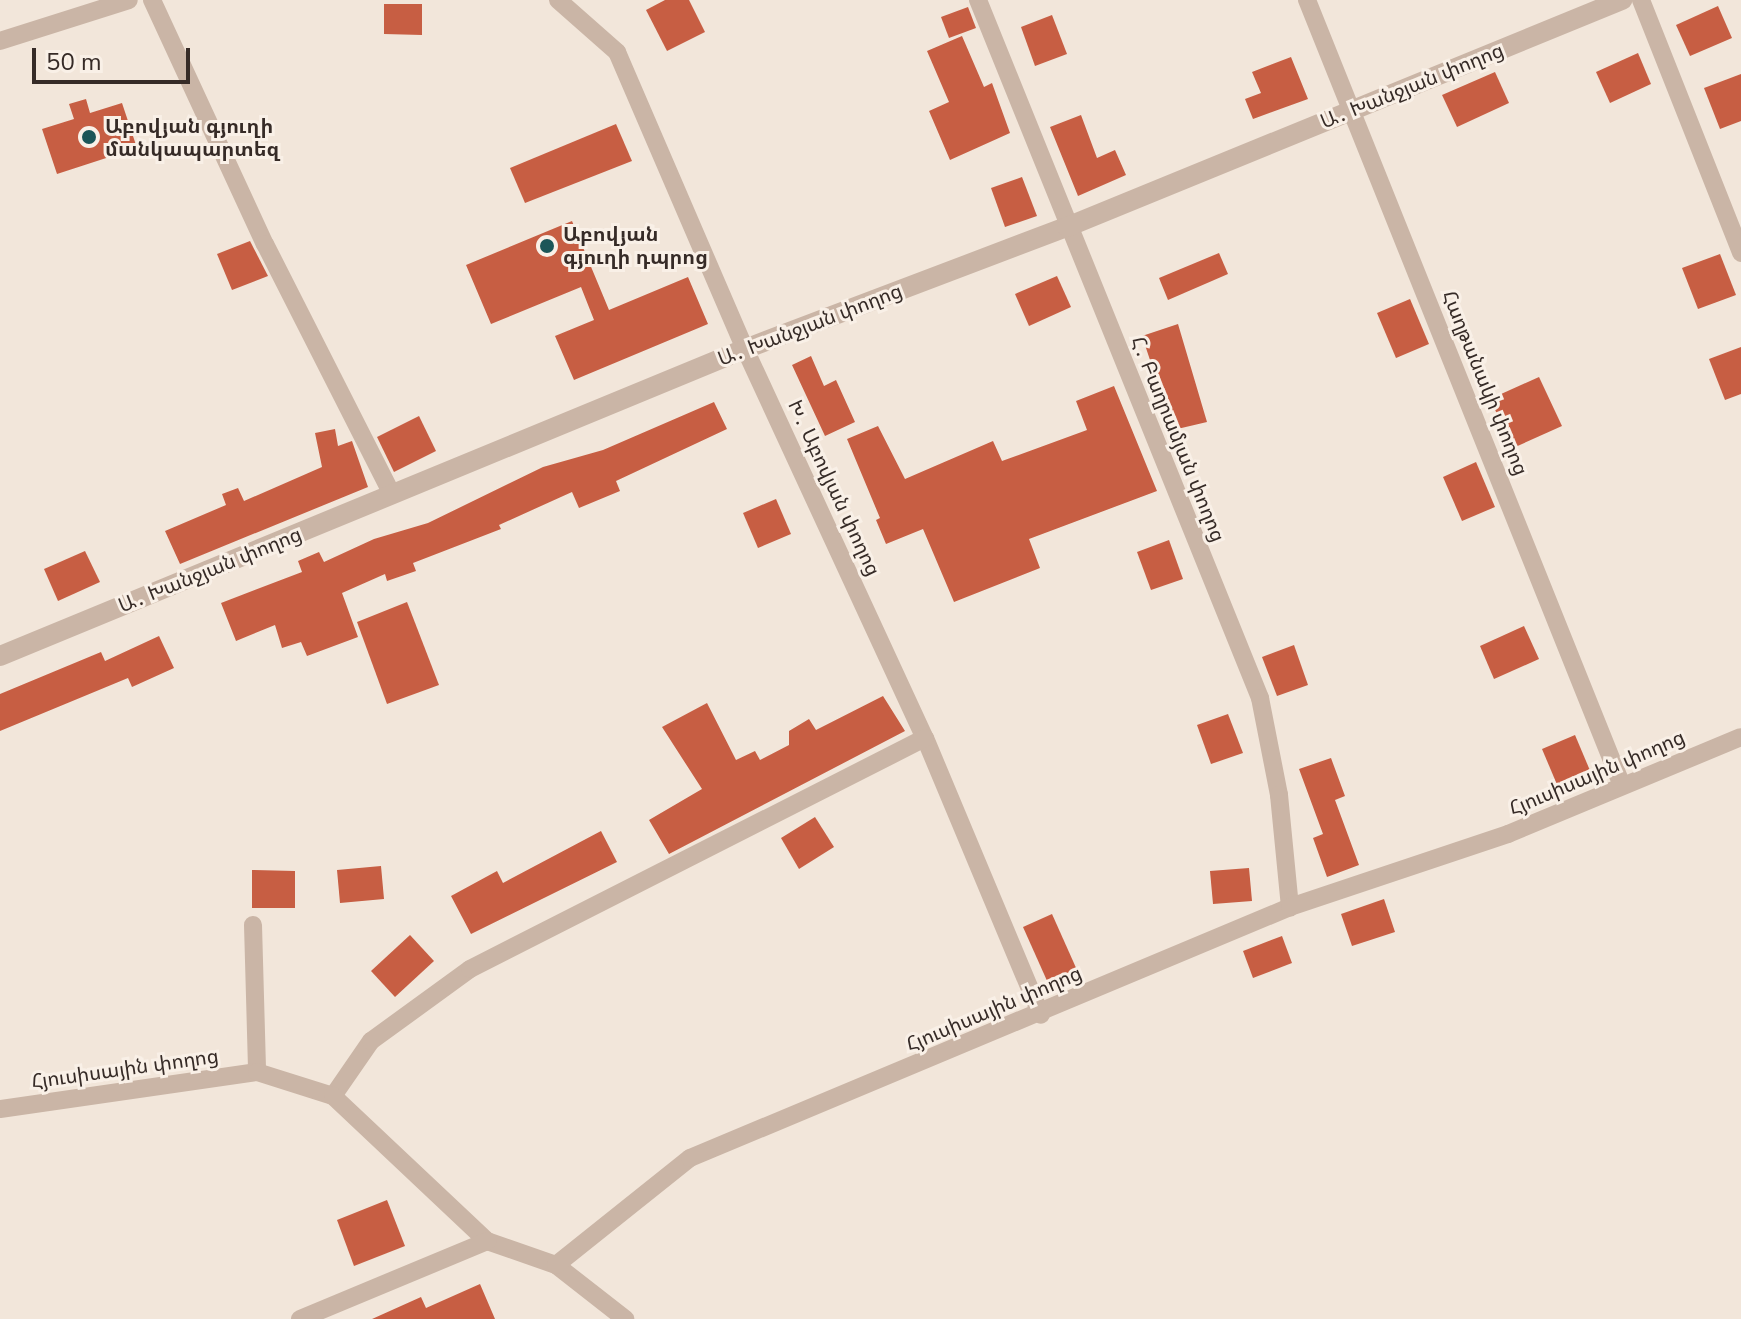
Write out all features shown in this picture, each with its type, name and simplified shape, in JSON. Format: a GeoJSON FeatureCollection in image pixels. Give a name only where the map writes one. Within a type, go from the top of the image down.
{"type":"FeatureCollection","features":[{"type":"Feature","properties":{"kind":"street"},"geometry":{"type":"LineString","coordinates":[[0,41],[129,0]]}},
{"type":"Feature","properties":{"kind":"street"},"geometry":{"type":"LineString","coordinates":[[152,0],[265,244],[392,494]]}},
{"type":"Feature","properties":{"kind":"street","name":"Խ․ Աբովյան փողոց"},"geometry":{"type":"LineString","coordinates":[[558,0],[617,52],[745,349],[925,738],[1041,1015]]}},
{"type":"Feature","properties":{"kind":"street","name":"Հ․ Բաղրամյան փողոց"},"geometry":{"type":"LineString","coordinates":[[978,0],[1067,227],[1260,698],[1279,795],[1290,907]]}},
{"type":"Feature","properties":{"kind":"street","name":"Հաղթանակի փողոց"},"geometry":{"type":"LineString","coordinates":[[1307,0],[1621,783]]}},
{"type":"Feature","properties":{"kind":"street","name":"Ա․ Խանջյան փողոց"},"geometry":{"type":"LineString","coordinates":[[0,656],[745,349],[1067,227],[1622,0]]}},
{"type":"Feature","properties":{"kind":"street"},"geometry":{"type":"LineString","coordinates":[[1641,0],[1741,253]]}},
{"type":"Feature","properties":{"kind":"street","name":"Հյուսիսային փողոց"},"geometry":{"type":"LineString","coordinates":[[0,1109],[257,1072],[333,1096],[487,1241],[556,1265],[690,1158],[1041,1015],[1290,907],[1508,834],[1621,783],[1741,737]]}},
{"type":"Feature","properties":{"kind":"street"},"geometry":{"type":"LineString","coordinates":[[333,1096],[371,1041],[470,969],[925,738]]}},
{"type":"Feature","properties":{"kind":"street"},"geometry":{"type":"LineString","coordinates":[[253,925],[257,1072]]}},
{"type":"Feature","properties":{"kind":"street"},"geometry":{"type":"LineString","coordinates":[[300,1319],[487,1241]]}},
{"type":"Feature","properties":{"kind":"street"},"geometry":{"type":"LineString","coordinates":[[556,1265],[625,1319]]}},
{"type":"Feature","properties":{"kind":"building"},"geometry":{"type":"Polygon","coordinates":[[[665,0],[689,0],[705,32],[667,51],[646,10],[665,0]]]}},
{"type":"Feature","properties":{"kind":"building"},"geometry":{"type":"Polygon","coordinates":[[[384,4],[422,4],[422,35],[384,34],[384,4]]]}},
{"type":"Feature","properties":{"kind":"building"},"geometry":{"type":"Polygon","coordinates":[[[1718,6],[1732,38],[1690,56],[1676,25],[1718,6]]]}},
{"type":"Feature","properties":{"kind":"building"},"geometry":{"type":"Polygon","coordinates":[[[968,7],[976,28],[949,38],[941,17],[968,7]]]}},
{"type":"Feature","properties":{"kind":"building"},"geometry":{"type":"Polygon","coordinates":[[[1052,15],[1067,54],[1035,66],[1021,27],[1052,15]]]}},
{"type":"Feature","properties":{"kind":"building"},"geometry":{"type":"Polygon","coordinates":[[[962,36],[984,87],[992,83],[1010,133],[950,160],[929,111],[949,102],[927,51],[962,36]]]}},
{"type":"Feature","properties":{"kind":"building"},"geometry":{"type":"Polygon","coordinates":[[[1638,53],[1651,84],[1610,103],[1596,72],[1638,53]]]}},
{"type":"Feature","properties":{"kind":"building"},"geometry":{"type":"Polygon","coordinates":[[[1291,57],[1308,99],[1253,119],[1245,99],[1261,93],[1252,72],[1291,57]]]}},
{"type":"Feature","properties":{"kind":"building"},"geometry":{"type":"Polygon","coordinates":[[[1495,72],[1509,103],[1457,127],[1442,95],[1495,72]]]}},
{"type":"Feature","properties":{"kind":"building"},"geometry":{"type":"Polygon","coordinates":[[[1741,74],[1741,121],[1720,129],[1704,88],[1741,74]]]}},
{"type":"Feature","properties":{"kind":"building"},"geometry":{"type":"Polygon","coordinates":[[[86,99],[90,113],[122,103],[137,148],[57,174],[42,129],[74,119],[69,104],[86,99]]]}},
{"type":"Feature","properties":{"kind":"building"},"geometry":{"type":"Polygon","coordinates":[[[1081,115],[1097,158],[1115,150],[1126,175],[1078,196],[1050,127],[1081,115]]]}},
{"type":"Feature","properties":{"kind":"building"},"geometry":{"type":"Polygon","coordinates":[[[616,124],[632,161],[525,203],[510,168],[616,124]]]}},
{"type":"Feature","properties":{"kind":"building"},"geometry":{"type":"Polygon","coordinates":[[[1022,177],[1037,216],[1005,227],[991,188],[1022,177]]]}},
{"type":"Feature","properties":{"kind":"building","name":"Աբովյան գյուղի դպրոց"},"geometry":{"type":"Polygon","coordinates":[[[572,221],[609,310],[688,277],[708,324],[574,380],[555,336],[594,320],[581,287],[491,324],[466,265],[572,221]]]}},
{"type":"Feature","properties":{"kind":"building"},"geometry":{"type":"Polygon","coordinates":[[[250,241],[268,276],[232,290],[217,254],[250,241]]]}},
{"type":"Feature","properties":{"kind":"building"},"geometry":{"type":"Polygon","coordinates":[[[1219,253],[1228,274],[1168,300],[1159,278],[1219,253]]]}},
{"type":"Feature","properties":{"kind":"building"},"geometry":{"type":"Polygon","coordinates":[[[1720,254],[1736,295],[1698,309],[1682,268],[1720,254]]]}},
{"type":"Feature","properties":{"kind":"building"},"geometry":{"type":"Polygon","coordinates":[[[1057,276],[1071,307],[1029,326],[1015,294],[1057,276]]]}},
{"type":"Feature","properties":{"kind":"building"},"geometry":{"type":"Polygon","coordinates":[[[1410,299],[1429,344],[1396,358],[1377,313],[1410,299]]]}},
{"type":"Feature","properties":{"kind":"building"},"geometry":{"type":"Polygon","coordinates":[[[1178,324],[1207,422],[1173,430],[1159,374],[1155,375],[1142,336],[1178,324]]]}},
{"type":"Feature","properties":{"kind":"building"},"geometry":{"type":"Polygon","coordinates":[[[1741,347],[1741,394],[1725,400],[1709,359],[1741,347]]]}},
{"type":"Feature","properties":{"kind":"building"},"geometry":{"type":"Polygon","coordinates":[[[811,356],[824,386],[836,380],[855,422],[825,436],[792,365],[811,356]]]}},
{"type":"Feature","properties":{"kind":"building"},"geometry":{"type":"Polygon","coordinates":[[[1539,377],[1562,426],[1513,448],[1490,399],[1539,377]]]}},
{"type":"Feature","properties":{"kind":"building"},"geometry":{"type":"Polygon","coordinates":[[[1114,386],[1157,491],[1029,539],[1040,568],[954,602],[923,529],[886,544],[876,520],[880,518],[847,439],[878,426],[905,479],[993,441],[1002,461],[1087,430],[1076,401],[1114,386]]]}},
{"type":"Feature","properties":{"kind":"building"},"geometry":{"type":"Polygon","coordinates":[[[714,402],[727,429],[616,481],[620,491],[579,508],[572,492],[499,525],[501,529],[413,563],[416,571],[387,581],[385,574],[342,593],[358,637],[307,656],[301,642],[282,648],[275,625],[236,641],[221,603],[302,572],[298,561],[319,552],[324,562],[374,539],[428,523],[543,467],[603,450],[714,402]]]}},
{"type":"Feature","properties":{"kind":"building"},"geometry":{"type":"Polygon","coordinates":[[[419,416],[436,451],[394,472],[377,437],[419,416]]]}},
{"type":"Feature","properties":{"kind":"building"},"geometry":{"type":"Polygon","coordinates":[[[335,429],[338,446],[352,441],[368,487],[180,564],[165,531],[226,505],[222,494],[238,488],[244,501],[322,467],[315,433],[335,429]]]}},
{"type":"Feature","properties":{"kind":"building"},"geometry":{"type":"Polygon","coordinates":[[[1476,462],[1495,507],[1462,521],[1443,477],[1476,462]]]}},
{"type":"Feature","properties":{"kind":"building"},"geometry":{"type":"Polygon","coordinates":[[[776,499],[791,534],[758,548],[743,513],[776,499]]]}},
{"type":"Feature","properties":{"kind":"building"},"geometry":{"type":"Polygon","coordinates":[[[1169,540],[1183,579],[1151,590],[1137,552],[1169,540]]]}},
{"type":"Feature","properties":{"kind":"building"},"geometry":{"type":"Polygon","coordinates":[[[85,551],[100,582],[58,601],[44,569],[85,551]]]}},
{"type":"Feature","properties":{"kind":"building"},"geometry":{"type":"Polygon","coordinates":[[[407,602],[439,685],[387,704],[357,622],[407,602]]]}},
{"type":"Feature","properties":{"kind":"building"},"geometry":{"type":"Polygon","coordinates":[[[1524,626],[1539,659],[1494,679],[1480,646],[1524,626]]]}},
{"type":"Feature","properties":{"kind":"building"},"geometry":{"type":"Polygon","coordinates":[[[159,636],[174,668],[132,687],[128,678],[0,731],[0,694],[101,652],[105,661],[159,636]]]}},
{"type":"Feature","properties":{"kind":"building"},"geometry":{"type":"Polygon","coordinates":[[[1294,645],[1308,685],[1277,696],[1262,657],[1294,645]]]}},
{"type":"Feature","properties":{"kind":"building"},"geometry":{"type":"Polygon","coordinates":[[[883,696],[905,731],[669,854],[649,820],[702,789],[662,727],[707,703],[736,760],[755,751],[760,760],[789,745],[789,731],[809,719],[816,730],[883,696]]]}},
{"type":"Feature","properties":{"kind":"building"},"geometry":{"type":"Polygon","coordinates":[[[1228,714],[1243,753],[1211,764],[1197,725],[1228,714]]]}},
{"type":"Feature","properties":{"kind":"building"},"geometry":{"type":"Polygon","coordinates":[[[1575,735],[1594,780],[1561,794],[1542,749],[1575,735]]]}},
{"type":"Feature","properties":{"kind":"building"},"geometry":{"type":"Polygon","coordinates":[[[1331,758],[1345,796],[1335,800],[1359,865],[1327,877],[1313,838],[1323,834],[1299,769],[1331,758]]]}},
{"type":"Feature","properties":{"kind":"building"},"geometry":{"type":"Polygon","coordinates":[[[815,817],[834,847],[799,869],[781,838],[815,817]]]}},
{"type":"Feature","properties":{"kind":"building"},"geometry":{"type":"Polygon","coordinates":[[[601,831],[617,862],[471,934],[451,896],[497,871],[503,883],[601,831]]]}},
{"type":"Feature","properties":{"kind":"building"},"geometry":{"type":"Polygon","coordinates":[[[381,866],[384,899],[340,903],[337,870],[381,866]]]}},
{"type":"Feature","properties":{"kind":"building"},"geometry":{"type":"Polygon","coordinates":[[[1249,868],[1252,901],[1213,904],[1210,871],[1249,868]]]}},
{"type":"Feature","properties":{"kind":"building"},"geometry":{"type":"Polygon","coordinates":[[[252,870],[295,871],[295,908],[252,908],[252,870]]]}},
{"type":"Feature","properties":{"kind":"building"},"geometry":{"type":"Polygon","coordinates":[[[1384,899],[1395,932],[1352,946],[1341,914],[1384,899]]]}},
{"type":"Feature","properties":{"kind":"building"},"geometry":{"type":"Polygon","coordinates":[[[1052,914],[1077,970],[1048,983],[1023,927],[1052,914]]]}},
{"type":"Feature","properties":{"kind":"building"},"geometry":{"type":"Polygon","coordinates":[[[410,935],[434,961],[395,997],[371,971],[410,935]]]}},
{"type":"Feature","properties":{"kind":"building"},"geometry":{"type":"Polygon","coordinates":[[[1282,936],[1292,963],[1253,978],[1243,951],[1282,936]]]}},
{"type":"Feature","properties":{"kind":"building"},"geometry":{"type":"Polygon","coordinates":[[[387,1200],[405,1246],[354,1266],[337,1220],[387,1200]]]}},
{"type":"Feature","properties":{"kind":"building"},"geometry":{"type":"Polygon","coordinates":[[[480,1284],[495,1319],[372,1319],[421,1297],[426,1308],[480,1284]]]}},
{"type":"Feature","properties":{"kind":"place","name":"Աբովյան գյուղի մանկապարտեզ"},"geometry":{"type":"Point","coordinates":[89,137]}},
{"type":"Feature","properties":{"kind":"place","name":"Աբովյան գյուղի դպրոց"},"geometry":{"type":"Point","coordinates":[547,246]}}]}
